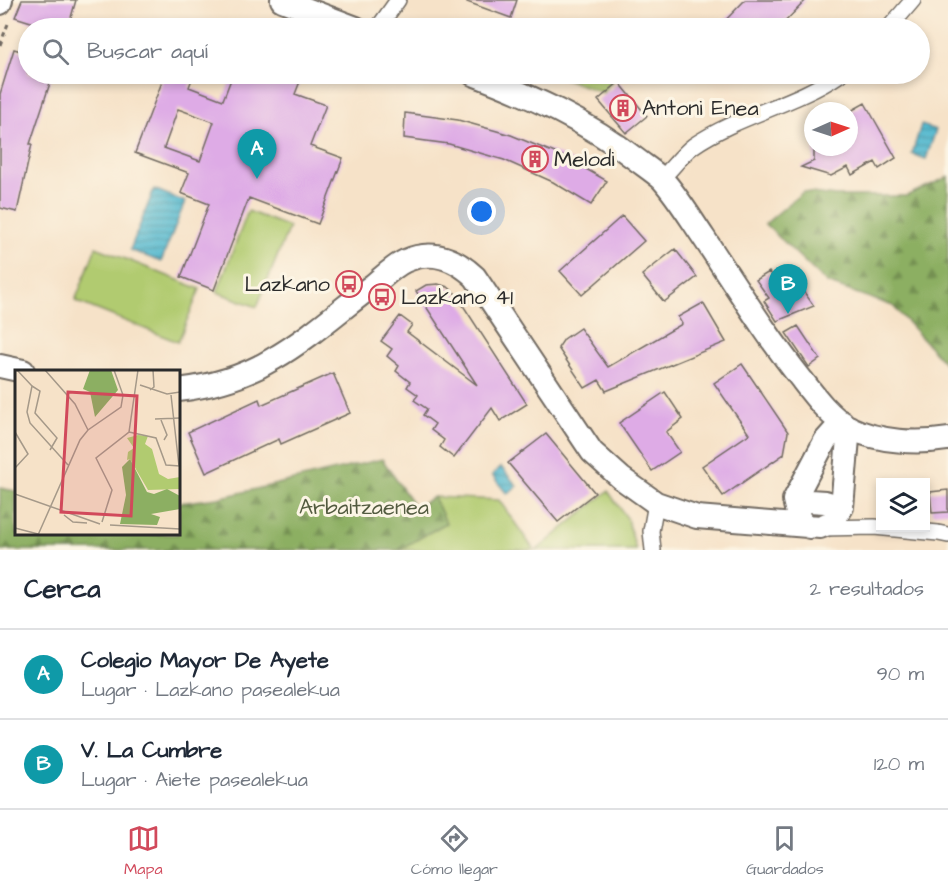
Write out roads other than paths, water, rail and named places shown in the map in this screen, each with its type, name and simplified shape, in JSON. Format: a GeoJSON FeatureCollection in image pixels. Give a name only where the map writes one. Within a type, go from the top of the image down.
{"type":"FeatureCollection","features":[{"type":"Feature","properties":{"kind":"street"},"geometry":{"type":"LineString","coordinates":[[282,0],[330,18]]}},
{"type":"Feature","properties":{"kind":"street"},"geometry":{"type":"LineString","coordinates":[[385,18],[398,0]]}},
{"type":"Feature","properties":{"kind":"street"},"geometry":{"type":"LineString","coordinates":[[898,18],[913,0]]}},
{"type":"Feature","properties":{"kind":"street"},"geometry":{"type":"LineString","coordinates":[[500,84],[573,117],[618,145],[661,179],[685,210],[790,366],[817,400],[845,425],[877,437],[914,441],[948,439]]}},
{"type":"Feature","properties":{"kind":"street"},"geometry":{"type":"LineString","coordinates":[[661,179],[692,146],[821,84]]}},
{"type":"Feature","properties":{"kind":"street"},"geometry":{"type":"LineString","coordinates":[[180,390],[197,388],[240,376],[274,359],[404,261],[436,255],[462,264],[487,292],[592,452],[621,478],[656,503],[697,517],[815,527],[874,527],[948,536]]}},
{"type":"Feature","properties":{"kind":"street"},"geometry":{"type":"LineString","coordinates":[[0,366],[15,370]]}},
{"type":"Feature","properties":{"kind":"street"},"geometry":{"type":"LineString","coordinates":[[813,463],[819,429],[817,400]]}},
{"type":"Feature","properties":{"kind":"street"},"geometry":{"type":"LineString","coordinates":[[749,521],[777,511],[794,500],[825,441],[845,425]]}},
{"type":"Feature","properties":{"kind":"street"},"geometry":{"type":"LineString","coordinates":[[794,500],[796,513],[803,522],[815,527],[830,524],[837,516],[842,507],[845,425]]}},
{"type":"Feature","properties":{"kind":"street"},"geometry":{"type":"LineString","coordinates":[[844,466],[858,450],[877,437]]}},
{"type":"Feature","properties":{"kind":"street"},"geometry":{"type":"LineString","coordinates":[[794,500],[825,502],[842,507],[874,527]]}},
{"type":"Feature","properties":{"kind":"street"},"geometry":{"type":"LineString","coordinates":[[653,550],[651,531],[656,503]]}},
{"type":"Feature","properties":{"kind":"water"},"geometry":{"type":"Polygon","coordinates":[[[921,125],[936,130],[926,159],[912,154],[921,125]]]}},
{"type":"Feature","properties":{"kind":"water"},"geometry":{"type":"Polygon","coordinates":[[[154,189],[185,202],[161,262],[130,250],[154,189]]]}},
{"type":"Feature","properties":{"kind":"water"},"geometry":{"type":"Polygon","coordinates":[[[501,467],[517,486],[507,494],[492,475],[501,467]]]}},
{"type":"Feature","properties":{"kind":"place","name":"Antoni Enea"},"geometry":{"type":"Point","coordinates":[623,108]}},
{"type":"Feature","properties":{"kind":"place","name":"Melodi"},"geometry":{"type":"Point","coordinates":[535,159]}},
{"type":"Feature","properties":{"kind":"place","name":"Colegio Mayor De Ayete"},"geometry":{"type":"Point","coordinates":[257,179]}},
{"type":"Feature","properties":{"kind":"place","name":"Lazkano"},"geometry":{"type":"Point","coordinates":[349,284]}},
{"type":"Feature","properties":{"kind":"place","name":"Lazkano 41"},"geometry":{"type":"Point","coordinates":[382,297]}},
{"type":"Feature","properties":{"kind":"place","name":"V. La Cumbre"},"geometry":{"type":"Point","coordinates":[788,314]}},
{"type":"Feature","properties":{"kind":"park label","name":"Arbaitzaenea"},"geometry":{"type":"Point","coordinates":[364,507]}}]}
